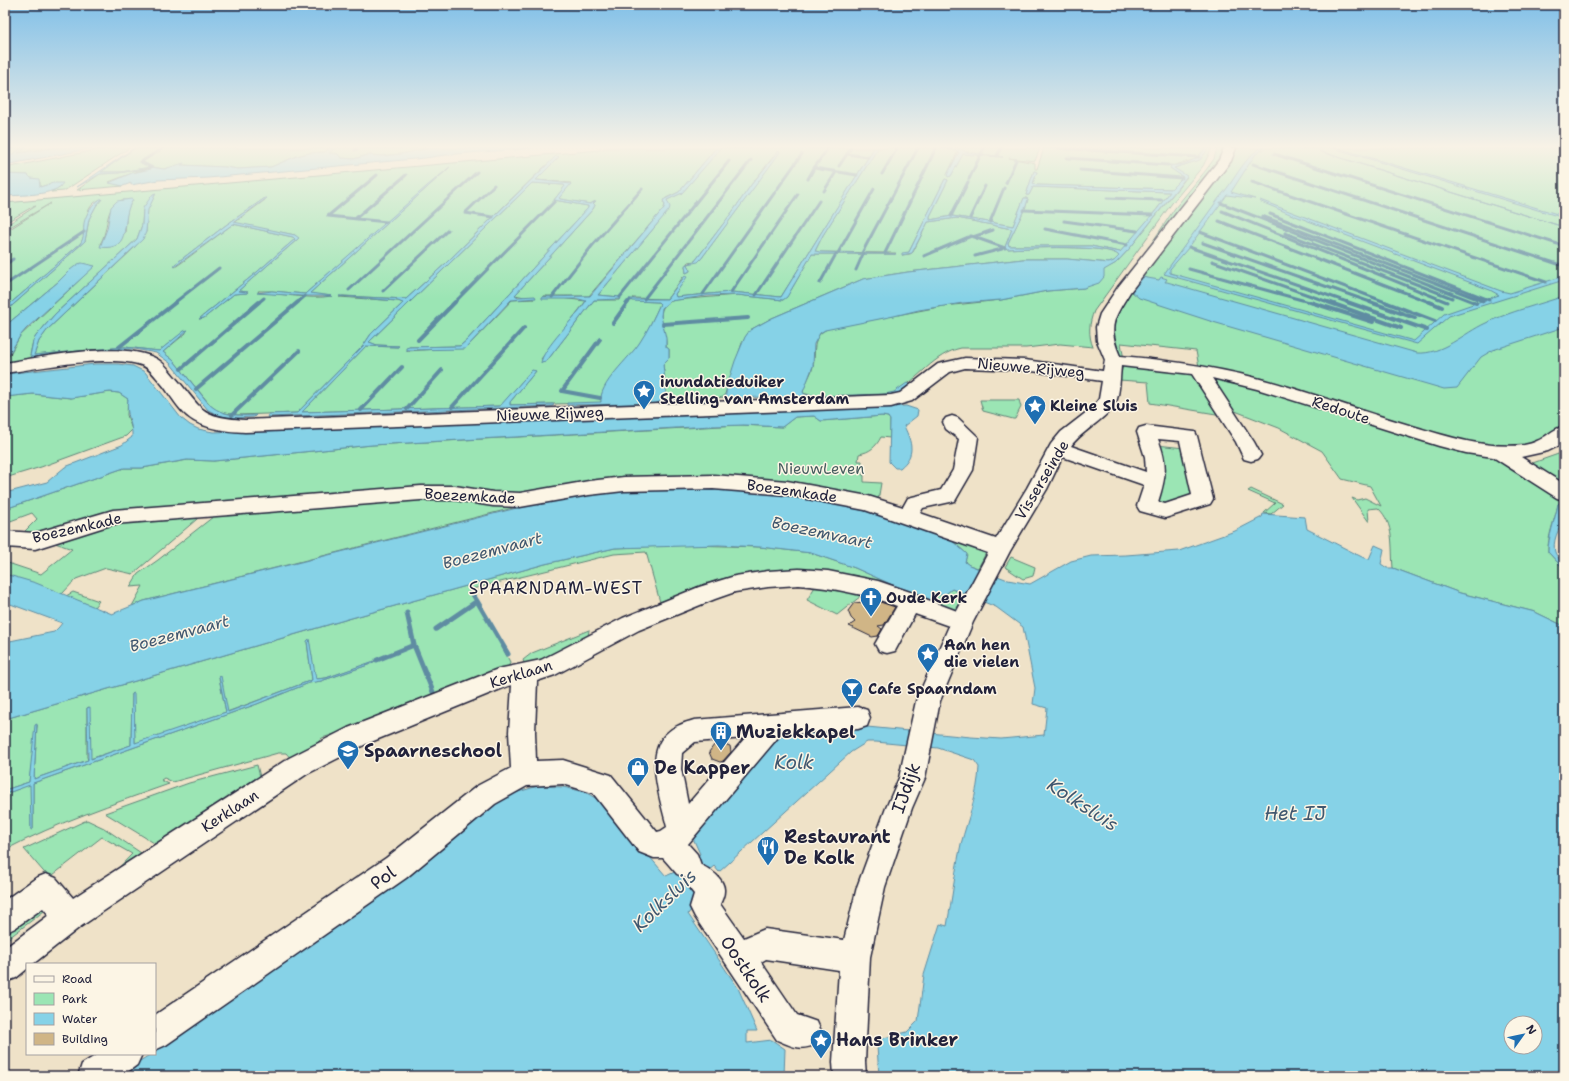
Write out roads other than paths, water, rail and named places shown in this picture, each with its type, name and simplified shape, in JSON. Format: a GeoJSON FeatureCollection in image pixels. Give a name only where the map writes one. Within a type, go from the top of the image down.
{"type":"FeatureCollection","features":[{"type":"Feature","properties":{"kind":"street"},"geometry":{"type":"LineString","coordinates":[[1112,369],[1104,331],[1106,320],[1111,308],[1123,290],[1195,198]]}},
{"type":"Feature","properties":{"kind":"street","name":"Nieuwe Rijweg"},"geometry":{"type":"LineString","coordinates":[[5,368],[106,356],[138,358],[147,361],[160,370],[190,410],[200,417],[214,423],[245,426],[891,401],[906,397],[944,368],[965,363],[1112,369]]}},
{"type":"Feature","properties":{"kind":"street","name":"Redoute"},"geometry":{"type":"LineString","coordinates":[[1112,369],[1198,370],[1228,376],[1264,385],[1448,443],[1497,452],[1523,451],[1538,448],[1554,441],[1564,432]]}},
{"type":"Feature","properties":{"kind":"street","name":"Visserseinde"},"geometry":{"type":"LineString","coordinates":[[989,571],[1037,489],[1058,448],[1068,436],[1098,412],[1108,400],[1112,369]]}},
{"type":"Feature","properties":{"kind":"street"},"geometry":{"type":"LineString","coordinates":[[1198,370],[1245,442],[1251,455]]}},
{"type":"Feature","properties":{"kind":"street"},"geometry":{"type":"LineString","coordinates":[[909,516],[915,503],[948,496],[963,470],[969,437],[953,425],[952,422]]}},
{"type":"Feature","properties":{"kind":"street"},"geometry":{"type":"LineString","coordinates":[[1058,448],[1155,482]]}},
{"type":"Feature","properties":{"kind":"street"},"geometry":{"type":"LineString","coordinates":[[1497,452],[1564,493]]}},
{"type":"Feature","properties":{"kind":"street","name":"Boezemkade"},"geometry":{"type":"LineString","coordinates":[[5,539],[35,540],[52,537],[113,517],[217,510],[335,498],[421,493],[455,493],[520,500],[589,488],[648,482],[713,482],[781,487],[868,504],[909,516],[1001,549]]}},
{"type":"Feature","properties":{"kind":"street","name":"IJdijk"},"geometry":{"type":"LineString","coordinates":[[850,1076],[849,1062],[855,957],[870,887],[899,808],[912,778],[928,701],[966,615],[989,571]]}},
{"type":"Feature","properties":{"kind":"street","name":"Kerklaan"},"geometry":{"type":"LineString","coordinates":[[5,967],[70,917],[298,766],[357,736],[506,676],[525,674],[547,668],[631,624],[707,593],[735,584],[768,579],[799,577],[828,579],[878,590],[911,601],[966,615]]}},
{"type":"Feature","properties":{"kind":"street"},"geometry":{"type":"LineString","coordinates":[[887,644],[911,601]]}},
{"type":"Feature","properties":{"kind":"street"},"geometry":{"type":"LineString","coordinates":[[525,674],[522,732],[524,774],[563,772],[602,784],[651,845],[675,838],[746,754],[772,726]]}},
{"type":"Feature","properties":{"kind":"street"},"geometry":{"type":"LineString","coordinates":[[675,838],[668,757],[672,746],[682,736],[694,731],[858,718]]}},
{"type":"Feature","properties":{"kind":"street","name":"Pol"},"geometry":{"type":"LineString","coordinates":[[156,1033],[396,868],[486,795],[524,774]]}},
{"type":"Feature","properties":{"kind":"street","name":"Oostkolk"},"geometry":{"type":"LineString","coordinates":[[675,838],[699,877],[705,907],[738,957],[788,1029],[806,1032]]}},
{"type":"Feature","properties":{"kind":"street"},"geometry":{"type":"LineString","coordinates":[[5,918],[46,888],[70,917]]}},
{"type":"Feature","properties":{"kind":"street"},"geometry":{"type":"LineString","coordinates":[[738,957],[765,944],[855,957]]}},
{"type":"Feature","properties":{"kind":"street"},"geometry":{"type":"LineString","coordinates":[[94,1076],[125,1055]]}},
{"type":"Feature","properties":{"kind":"water"},"geometry":{"type":"Polygon","coordinates":[[[150,198],[153,198],[148,210],[146,232],[143,239],[48,329],[39,341],[34,355],[125,347],[159,351],[184,331],[188,330],[163,352],[174,361],[209,404],[214,408],[231,414],[256,415],[254,417],[229,418],[208,410],[170,363],[156,353],[135,349],[120,349],[34,358],[30,356],[33,341],[55,314],[137,239],[142,225],[143,208],[150,198]]]}},
{"type":"Feature","properties":{"kind":"water"},"geometry":{"type":"Polygon","coordinates":[[[266,198],[234,222],[295,235],[299,238],[238,291],[248,292],[247,293],[234,294],[204,318],[199,319],[295,239],[293,237],[233,224],[174,267],[174,265],[226,225],[266,198]]]}},
{"type":"Feature","properties":{"kind":"water"},"geometry":{"type":"Polygon","coordinates":[[[413,198],[415,198],[310,293],[332,296],[257,293],[272,291],[305,294],[413,198]]]}},
{"type":"Feature","properties":{"kind":"water"},"geometry":{"type":"Polygon","coordinates":[[[512,198],[516,198],[369,342],[377,345],[399,346],[398,347],[366,346],[302,412],[500,406],[532,370],[536,371],[510,402],[510,405],[554,405],[267,417],[269,414],[297,413],[363,346],[371,334],[403,303],[398,301],[339,296],[406,299],[445,264],[512,198]]]}},
{"type":"Feature","properties":{"kind":"water"},"geometry":{"type":"Polygon","coordinates":[[[559,198],[590,204],[596,201],[593,203],[595,205],[593,209],[515,295],[518,297],[535,296],[536,298],[511,300],[465,349],[406,350],[406,348],[409,347],[460,346],[467,340],[588,208],[588,206],[554,200],[559,198]]]}},
{"type":"Feature","properties":{"kind":"water"},"geometry":{"type":"Polygon","coordinates":[[[670,198],[667,200],[670,207],[669,210],[598,295],[620,297],[621,299],[594,300],[546,362],[541,363],[553,341],[586,301],[579,299],[542,299],[542,297],[590,296],[664,208],[665,205],[663,200],[670,198]]]}},
{"type":"Feature","properties":{"kind":"water"},"geometry":{"type":"Polygon","coordinates":[[[742,198],[746,198],[701,259],[698,262],[688,264],[690,271],[686,273],[685,265],[695,261],[742,198]]]}},
{"type":"Feature","properties":{"kind":"water"},"geometry":{"type":"Polygon","coordinates":[[[843,198],[846,198],[823,235],[815,251],[896,254],[812,254],[787,297],[783,300],[737,295],[706,296],[670,301],[662,308],[661,316],[666,338],[666,347],[669,349],[669,358],[663,364],[666,391],[665,398],[671,400],[712,399],[712,401],[672,402],[664,400],[652,405],[567,405],[567,403],[601,402],[601,395],[609,379],[646,333],[660,304],[658,302],[632,301],[629,299],[667,299],[685,276],[687,277],[675,294],[676,297],[731,292],[781,297],[843,198]]]}},
{"type":"Feature","properties":{"kind":"water"},"geometry":{"type":"Polygon","coordinates":[[[935,198],[939,198],[930,216],[930,220],[952,216],[1013,226],[1024,198],[1027,198],[1026,206],[1008,243],[1009,246],[1091,246],[1120,252],[1158,208],[1163,201],[1161,200],[1169,198],[1130,248],[1116,263],[1104,270],[1104,277],[1099,283],[1084,288],[1047,291],[1001,300],[963,303],[919,310],[825,330],[820,333],[814,344],[813,366],[803,392],[805,395],[823,396],[885,394],[894,392],[907,383],[910,384],[900,392],[889,396],[828,398],[760,397],[725,399],[727,386],[735,361],[745,337],[750,330],[772,318],[863,279],[908,272],[1023,259],[1067,259],[1109,263],[1114,261],[1119,256],[1113,252],[1085,248],[1007,249],[1005,247],[1012,229],[957,218],[928,222],[912,253],[902,255],[902,253],[909,252],[935,198]]]}},
{"type":"Feature","properties":{"kind":"water"},"geometry":{"type":"Polygon","coordinates":[[[1219,198],[1224,198],[1189,247],[1170,269],[1170,273],[1414,341],[1444,314],[1499,295],[1490,290],[1259,201],[1260,200],[1501,291],[1510,293],[1564,276],[1564,280],[1449,316],[1417,344],[1164,274],[1219,198]]]}},
{"type":"Feature","properties":{"kind":"water"},"geometry":{"type":"Polygon","coordinates":[[[1499,198],[1506,198],[1564,216],[1564,218],[1499,198]]]}},
{"type":"Feature","properties":{"kind":"water"},"geometry":{"type":"Polygon","coordinates":[[[100,199],[102,199],[96,206],[89,219],[85,241],[5,312],[5,308],[80,244],[82,241],[86,216],[100,199]]]}},
{"type":"Feature","properties":{"kind":"water"},"geometry":{"type":"Polygon","coordinates":[[[133,200],[129,207],[122,239],[118,244],[111,247],[100,247],[107,229],[111,207],[117,201],[133,200]]]}},
{"type":"Feature","properties":{"kind":"water"},"geometry":{"type":"Polygon","coordinates":[[[82,263],[95,266],[26,329],[5,361],[5,326],[58,282],[70,270],[82,263]]]}},
{"type":"Feature","properties":{"kind":"water"},"geometry":{"type":"Polygon","coordinates":[[[1142,277],[1159,280],[1161,277],[1167,279],[1165,282],[1417,353],[1435,351],[1495,319],[1564,296],[1564,327],[1493,350],[1481,357],[1457,388],[1444,389],[1213,322],[1139,298],[1131,291],[1142,277]]]}},
{"type":"Feature","properties":{"kind":"water"},"geometry":{"type":"Polygon","coordinates":[[[95,364],[118,364],[133,366],[145,372],[181,418],[198,429],[213,432],[298,430],[633,416],[652,417],[906,406],[918,410],[917,416],[904,426],[911,448],[908,458],[900,468],[895,468],[889,462],[890,420],[888,417],[882,416],[821,421],[814,416],[795,417],[782,427],[744,425],[712,426],[372,445],[214,461],[187,460],[142,468],[124,468],[5,509],[5,493],[47,482],[65,467],[122,445],[132,437],[132,432],[127,405],[128,399],[119,393],[110,392],[71,398],[33,394],[5,397],[5,374],[95,364]]]}},
{"type":"Feature","properties":{"kind":"water","name":"Het IJ"},"geometry":{"type":"Polygon","coordinates":[[[727,488],[821,501],[883,515],[951,540],[967,554],[965,562],[969,565],[1008,580],[1030,584],[1071,561],[1091,556],[1179,551],[1235,531],[1262,517],[1263,514],[1305,517],[1307,529],[1362,557],[1369,559],[1375,545],[1384,549],[1381,564],[1387,568],[1393,568],[1460,593],[1535,612],[1564,626],[1564,1076],[879,1076],[877,1046],[880,1039],[907,1032],[918,1021],[924,975],[940,924],[947,926],[961,844],[975,796],[979,767],[974,760],[938,748],[867,742],[851,752],[719,872],[714,866],[690,886],[700,898],[688,914],[738,988],[757,1031],[747,1031],[747,1043],[772,1040],[785,1049],[784,1076],[116,1076],[149,1055],[156,1055],[156,1050],[288,960],[505,796],[538,786],[563,787],[585,792],[604,803],[666,876],[677,871],[700,854],[692,836],[779,733],[831,727],[867,727],[1001,739],[1044,735],[1047,708],[1033,704],[1035,688],[1023,627],[996,607],[952,589],[944,595],[938,595],[933,601],[855,568],[811,553],[760,547],[719,545],[615,548],[545,564],[348,619],[5,719],[5,642],[54,632],[62,623],[5,602],[5,574],[36,583],[112,614],[144,601],[553,499],[630,490],[727,488]]]}},
{"type":"Feature","properties":{"kind":"water"},"geometry":{"type":"Polygon","coordinates":[[[1564,495],[1564,522],[1556,536],[1554,548],[1563,564],[1564,569],[1548,552],[1548,546],[1558,504],[1563,500],[1564,495]]]}},
{"type":"Feature","properties":{"kind":"water"},"geometry":{"type":"Polygon","coordinates":[[[309,639],[316,679],[326,678],[377,660],[368,665],[321,681],[309,683],[257,704],[33,783],[33,829],[31,830],[30,785],[5,794],[5,790],[29,782],[35,725],[37,724],[34,779],[88,760],[87,708],[90,707],[91,759],[131,745],[132,694],[134,693],[135,743],[226,712],[219,677],[221,676],[228,712],[312,680],[307,641],[309,639]]]}},
{"type":"Feature","properties":{"kind":"waterway"},"geometry":{"type":"LineString","coordinates":[[349,198],[328,216],[387,222]]}},
{"type":"Feature","properties":{"kind":"waterway"},"geometry":{"type":"LineString","coordinates":[[356,218],[379,198]]}},
{"type":"Feature","properties":{"kind":"waterway"},"geometry":{"type":"LineString","coordinates":[[349,290],[448,198]]}},
{"type":"Feature","properties":{"kind":"waterway"},"geometry":{"type":"LineString","coordinates":[[480,198],[465,213],[493,217]]}},
{"type":"Feature","properties":{"kind":"waterway"},"geometry":{"type":"LineString","coordinates":[[552,297],[592,246],[634,198]]}},
{"type":"Feature","properties":{"kind":"waterway"},"geometry":{"type":"LineString","coordinates":[[620,297],[699,198]]}},
{"type":"Feature","properties":{"kind":"waterway"},"geometry":{"type":"LineString","coordinates":[[644,299],[721,198]]}},
{"type":"Feature","properties":{"kind":"waterway"},"geometry":{"type":"LineString","coordinates":[[703,294],[771,198]]}},
{"type":"Feature","properties":{"kind":"waterway"},"geometry":{"type":"LineString","coordinates":[[731,292],[795,198]]}},
{"type":"Feature","properties":{"kind":"waterway"},"geometry":{"type":"LineString","coordinates":[[838,253],[869,198]]}},
{"type":"Feature","properties":{"kind":"waterway"},"geometry":{"type":"LineString","coordinates":[[862,253],[891,198]]}},
{"type":"Feature","properties":{"kind":"waterway"},"geometry":{"type":"LineString","coordinates":[[885,253],[911,198]]}},
{"type":"Feature","properties":{"kind":"waterway"},"geometry":{"type":"LineString","coordinates":[[951,216],[960,198]]}},
{"type":"Feature","properties":{"kind":"waterway"},"geometry":{"type":"LineString","coordinates":[[970,218],[979,198]]}},
{"type":"Feature","properties":{"kind":"waterway"},"geometry":{"type":"LineString","coordinates":[[990,222],[1000,198]]}},
{"type":"Feature","properties":{"kind":"waterway"},"geometry":{"type":"LineString","coordinates":[[1119,198],[1161,200]]}},
{"type":"Feature","properties":{"kind":"waterway"},"geometry":{"type":"LineString","coordinates":[[1300,198],[1546,282]]}},
{"type":"Feature","properties":{"kind":"waterway"},"geometry":{"type":"LineString","coordinates":[[1358,198],[1564,266]]}},
{"type":"Feature","properties":{"kind":"waterway"},"geometry":{"type":"LineString","coordinates":[[1414,198],[1564,246]]}},
{"type":"Feature","properties":{"kind":"waterway"},"geometry":{"type":"LineString","coordinates":[[454,303],[555,201]]}},
{"type":"Feature","properties":{"kind":"waterway"},"geometry":{"type":"LineString","coordinates":[[756,295],[819,201]]}},
{"type":"Feature","properties":{"kind":"waterway"},"geometry":{"type":"LineString","coordinates":[[1221,203],[1476,303],[1474,302]]}},
{"type":"Feature","properties":{"kind":"waterway"},"geometry":{"type":"LineString","coordinates":[[1024,210],[1152,215]]}},
{"type":"Feature","properties":{"kind":"waterway"},"geometry":{"type":"LineString","coordinates":[[1222,211],[1447,302]]}},
{"type":"Feature","properties":{"kind":"waterway"},"geometry":{"type":"LineString","coordinates":[[1270,214],[1489,300]]}},
{"type":"Feature","properties":{"kind":"waterway"},"geometry":{"type":"LineString","coordinates":[[1262,216],[1483,301]]}},
{"type":"Feature","properties":{"kind":"waterway"},"geometry":{"type":"LineString","coordinates":[[1064,221],[1137,231]]}},
{"type":"Feature","properties":{"kind":"waterway"},"geometry":{"type":"LineString","coordinates":[[1219,221],[1432,303]]}},
{"type":"Feature","properties":{"kind":"waterway"},"geometry":{"type":"LineString","coordinates":[[1045,229],[1127,245]]}},
{"type":"Feature","properties":{"kind":"waterway"},"geometry":{"type":"LineString","coordinates":[[383,291],[448,230]]}},
{"type":"Feature","properties":{"kind":"waterway"},"geometry":{"type":"LineString","coordinates":[[973,237],[993,230]]}},
{"type":"Feature","properties":{"kind":"waterway"},"geometry":{"type":"LineString","coordinates":[[5,285],[84,232]]}},
{"type":"Feature","properties":{"kind":"waterway"},"geometry":{"type":"LineString","coordinates":[[1200,232],[1388,303]]}},
{"type":"Feature","properties":{"kind":"waterway"},"geometry":{"type":"LineString","coordinates":[[1285,233],[1452,298]]}},
{"type":"Feature","properties":{"kind":"waterway"},"geometry":{"type":"LineString","coordinates":[[924,256],[971,236],[973,237]]}},
{"type":"Feature","properties":{"kind":"waterway"},"geometry":{"type":"LineString","coordinates":[[973,237],[1005,248]]}},
{"type":"Feature","properties":{"kind":"waterway"},"geometry":{"type":"LineString","coordinates":[[1203,243],[1373,303]]}},
{"type":"Feature","properties":{"kind":"waterway"},"geometry":{"type":"LineString","coordinates":[[1189,247],[1350,303]]}},
{"type":"Feature","properties":{"kind":"waterway"},"geometry":{"type":"LineString","coordinates":[[975,256],[1002,249]]}},
{"type":"Feature","properties":{"kind":"waterway"},"geometry":{"type":"LineString","coordinates":[[820,283],[836,254]]}},
{"type":"Feature","properties":{"kind":"waterway"},"geometry":{"type":"LineString","coordinates":[[856,270],[863,254]]}},
{"type":"Feature","properties":{"kind":"waterway"},"geometry":{"type":"LineString","coordinates":[[5,265],[13,259]]}},
{"type":"Feature","properties":{"kind":"waterway"},"geometry":{"type":"LineString","coordinates":[[1212,261],[1331,303]]}},
{"type":"Feature","properties":{"kind":"waterway"},"geometry":{"type":"LineString","coordinates":[[174,303],[219,268]]}},
{"type":"Feature","properties":{"kind":"waterway"},"geometry":{"type":"LineString","coordinates":[[1189,269],[1313,303]]}},
{"type":"Feature","properties":{"kind":"waterway"},"geometry":{"type":"LineString","coordinates":[[297,303],[305,296]]}},
{"type":"Feature","properties":{"kind":"waterway"},"geometry":{"type":"LineString","coordinates":[[258,303],[264,298]]}},
{"type":"Feature","properties":{"kind":"waterway"},"geometry":{"type":"LineString","coordinates":[[119,347],[176,302]]}},
{"type":"Feature","properties":{"kind":"waterway"},"geometry":{"type":"LineString","coordinates":[[181,369],[259,302]]}},
{"type":"Feature","properties":{"kind":"waterway"},"geometry":{"type":"LineString","coordinates":[[196,389],[298,302]]}},
{"type":"Feature","properties":{"kind":"waterway"},"geometry":{"type":"LineString","coordinates":[[418,340],[455,302]]}},
{"type":"Feature","properties":{"kind":"waterway"},"geometry":{"type":"LineString","coordinates":[[613,323],[628,302]]}},
{"type":"Feature","properties":{"kind":"waterway"},"geometry":{"type":"LineString","coordinates":[[1310,302],[1373,322]]}},
{"type":"Feature","properties":{"kind":"waterway"},"geometry":{"type":"LineString","coordinates":[[1328,302],[1401,328]]}},
{"type":"Feature","properties":{"kind":"waterway"},"geometry":{"type":"LineString","coordinates":[[1347,302],[1427,330]]}},
{"type":"Feature","properties":{"kind":"waterway"},"geometry":{"type":"LineString","coordinates":[[1370,302],[1415,318]]}},
{"type":"Feature","properties":{"kind":"waterway"},"geometry":{"type":"LineString","coordinates":[[1385,302],[1435,321]]}},
{"type":"Feature","properties":{"kind":"waterway"},"geometry":{"type":"LineString","coordinates":[[1430,302],[1442,307]]}},
{"type":"Feature","properties":{"kind":"waterway"},"geometry":{"type":"LineString","coordinates":[[663,324],[748,318]]}},
{"type":"Feature","properties":{"kind":"waterway"},"geometry":{"type":"LineString","coordinates":[[452,407],[524,328]]}},
{"type":"Feature","properties":{"kind":"waterway"},"geometry":{"type":"LineString","coordinates":[[600,339],[562,391],[600,398]]}},
{"type":"Feature","properties":{"kind":"waterway"},"geometry":{"type":"LineString","coordinates":[[232,415],[299,351]]}},
{"type":"Feature","properties":{"kind":"waterway"},"geometry":{"type":"LineString","coordinates":[[361,410],[402,367]]}},
{"type":"Feature","properties":{"kind":"waterway"},"geometry":{"type":"LineString","coordinates":[[407,409],[442,370]]}},
{"type":"Feature","properties":{"kind":"waterway"},"geometry":{"type":"LineString","coordinates":[[472,593],[477,601]]}},
{"type":"Feature","properties":{"kind":"waterway"},"geometry":{"type":"LineString","coordinates":[[436,629],[477,601]]}},
{"type":"Feature","properties":{"kind":"waterway"},"geometry":{"type":"LineString","coordinates":[[477,601],[508,654]]}},
{"type":"Feature","properties":{"kind":"waterway"},"geometry":{"type":"LineString","coordinates":[[407,613],[414,645]]}},
{"type":"Feature","properties":{"kind":"waterway"},"geometry":{"type":"LineString","coordinates":[[377,660],[414,645]]}},
{"type":"Feature","properties":{"kind":"waterway"},"geometry":{"type":"LineString","coordinates":[[414,645],[433,692]]}},
{"type":"Feature","properties":{"kind":"place","name":"inundatieduiker Stelling van Amsterdam"},"geometry":{"type":"Point","coordinates":[644,410]}},
{"type":"Feature","properties":{"kind":"place","name":"Kleine Sluis"},"geometry":{"type":"Point","coordinates":[1035,426]}},
{"type":"Feature","properties":{"kind":"place","name":"Oude Kerk"},"geometry":{"type":"Point","coordinates":[871,618]}},
{"type":"Feature","properties":{"kind":"place","name":"Aan hen die vielen"},"geometry":{"type":"Point","coordinates":[928,674]}},
{"type":"Feature","properties":{"kind":"place","name":"Cafe Spaarndam"},"geometry":{"type":"Point","coordinates":[852,708]}},
{"type":"Feature","properties":{"kind":"place","name":"Muziekkapel"},"geometry":{"type":"Point","coordinates":[721,752]}},
{"type":"Feature","properties":{"kind":"place","name":"Spaarneschool"},"geometry":{"type":"Point","coordinates":[348,770]}},
{"type":"Feature","properties":{"kind":"place","name":"De Kapper"},"geometry":{"type":"Point","coordinates":[638,788]}},
{"type":"Feature","properties":{"kind":"place","name":"Restaurant De Kolk"},"geometry":{"type":"Point","coordinates":[768,866]}},
{"type":"Feature","properties":{"kind":"place","name":"Hans Brinker"},"geometry":{"type":"Point","coordinates":[821,1060]}},
{"type":"Feature","properties":{"kind":"district","name":"SPAARNDAM-WEST"},"geometry":{"type":"Point","coordinates":[556,588]}},
{"type":"Feature","properties":{"kind":"park label","name":"NieuwLeven"},"geometry":{"type":"Point","coordinates":[821,469]}},
{"type":"Feature","properties":{"kind":"water label","name":"Boezemvaart"},"geometry":{"type":"Point","coordinates":[822,532]}},
{"type":"Feature","properties":{"kind":"water label","name":"Boezemvaart"},"geometry":{"type":"Point","coordinates":[492,550]}},
{"type":"Feature","properties":{"kind":"water label","name":"Boezemvaart"},"geometry":{"type":"Point","coordinates":[179,633]}},
{"type":"Feature","properties":{"kind":"water label","name":"Kolk"},"geometry":{"type":"Point","coordinates":[794,762]}},
{"type":"Feature","properties":{"kind":"water label","name":"Kolksluis"},"geometry":{"type":"Point","coordinates":[1083,804]}},
{"type":"Feature","properties":{"kind":"water label","name":"Kolksluis"},"geometry":{"type":"Point","coordinates":[664,900]}}]}
